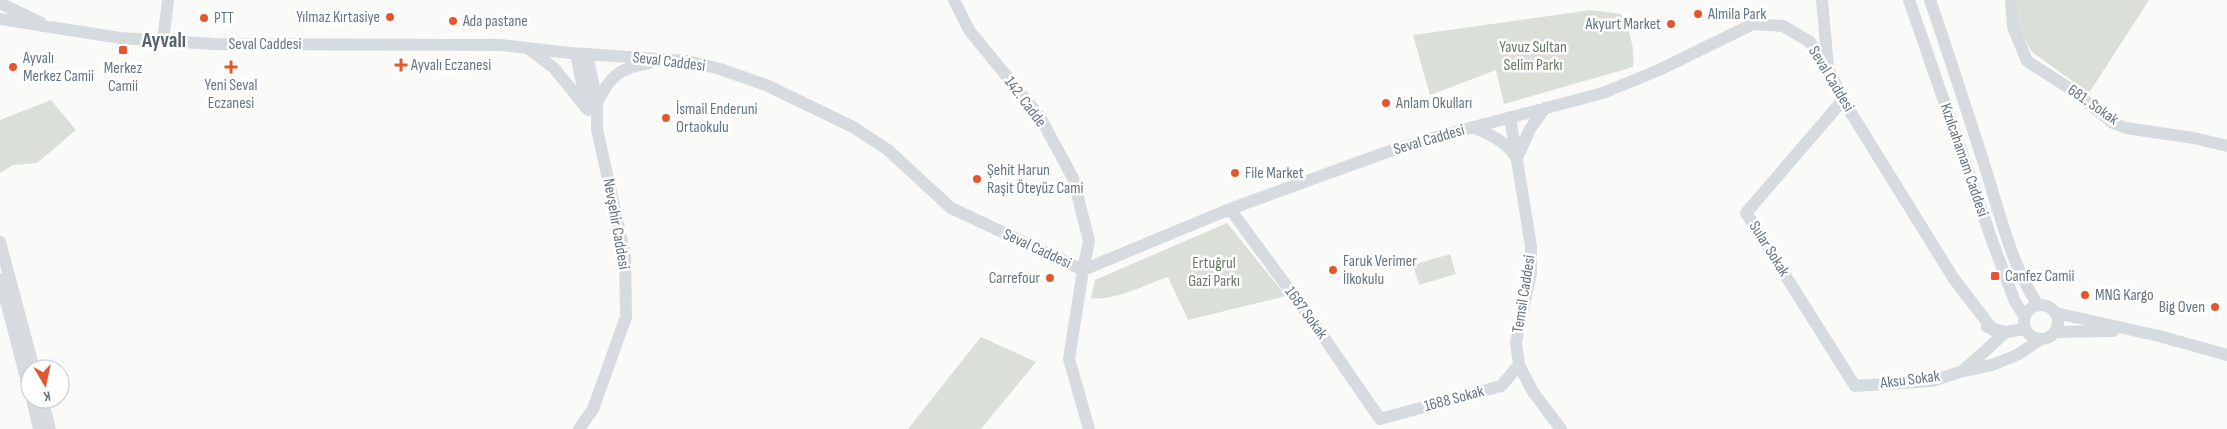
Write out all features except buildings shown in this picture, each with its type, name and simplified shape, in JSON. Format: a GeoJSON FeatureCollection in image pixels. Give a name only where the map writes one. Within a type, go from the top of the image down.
{"type":"FeatureCollection","features":[{"type":"Feature","properties":{"kind":"main road"},"geometry":{"type":"LineString","coordinates":[[162,41],[168,0]]}},
{"type":"Feature","properties":{"kind":"main road","name":"142. Cadde"},"geometry":{"type":"LineString","coordinates":[[954,0],[969,30],[1040,118],[1073,178],[1089,241],[1082,270],[1069,359],[1089,429]]}},
{"type":"Feature","properties":{"kind":"main road"},"geometry":{"type":"LineString","coordinates":[[1822,0],[1828,68]]}},
{"type":"Feature","properties":{"kind":"main road","name":"Kızılcahamam Caddesi"},"geometry":{"type":"LineString","coordinates":[[1909,0],[1993,243],[2025,323]]}},
{"type":"Feature","properties":{"kind":"main road","name":"Kızılcahamam Caddesi"},"geometry":{"type":"LineString","coordinates":[[1930,0],[2010,248],[2024,285],[2038,305]]}},
{"type":"Feature","properties":{"kind":"main road","name":"681. Sokak"},"geometry":{"type":"LineString","coordinates":[[2011,0],[2013,27],[2028,61],[2072,90],[2113,123],[2126,128],[2194,138],[2227,146]]}},
{"type":"Feature","properties":{"kind":"main road","name":"Seval Caddesi"},"geometry":{"type":"LineString","coordinates":[[0,3],[47,26]]}},
{"type":"Feature","properties":{"kind":"main road","name":"Seval Caddesi"},"geometry":{"type":"LineString","coordinates":[[0,19],[27,25],[47,26],[120,38],[162,41],[214,44],[502,45],[581,54],[688,61],[720,69],[766,85],[854,127],[888,150],[951,208],[1082,270],[1230,209],[1387,152],[1611,90],[1668,66],[1753,24],[1783,26],[1810,42],[1828,68],[1843,100],[1954,279],[1968,309],[1978,322],[1993,330],[2006,332],[2025,323]]}},
{"type":"Feature","properties":{"kind":"main road"},"geometry":{"type":"LineString","coordinates":[[529,49],[554,68],[592,106],[616,74],[634,66],[667,60]]}},
{"type":"Feature","properties":{"kind":"main road","name":"Nevşehir Caddesi"},"geometry":{"type":"LineString","coordinates":[[579,429],[592,409],[626,317],[625,256],[581,54]]}},
{"type":"Feature","properties":{"kind":"main road","name":"Sular Sokak"},"geometry":{"type":"LineString","coordinates":[[1843,100],[1746,214],[1855,386]]}},
{"type":"Feature","properties":{"kind":"main road"},"geometry":{"type":"LineString","coordinates":[[1517,159],[1530,129],[1545,108]]}},
{"type":"Feature","properties":{"kind":"main road","name":"Temsil Caddesi"},"geometry":{"type":"LineString","coordinates":[[1510,117],[1531,246],[1531,273],[1516,342],[1519,365],[1533,392],[1561,429]]}},
{"type":"Feature","properties":{"kind":"main road"},"geometry":{"type":"LineString","coordinates":[[1473,127],[1500,138],[1508,145],[1517,159]]}},
{"type":"Feature","properties":{"kind":"main road","name":"1687 Sokak"},"geometry":{"type":"LineString","coordinates":[[1230,209],[1316,326],[1380,419]]}},
{"type":"Feature","properties":{"kind":"main road"},"geometry":{"type":"LineString","coordinates":[[0,242],[31,359]]}},
{"type":"Feature","properties":{"kind":"main road"},"geometry":{"type":"LineString","coordinates":[[0,279],[21,359]]}},
{"type":"Feature","properties":{"kind":"main road"},"geometry":{"type":"LineString","coordinates":[[2136,331],[2055,332],[2041,339],[2033,338],[2025,323],[2030,310],[2038,305],[2048,307],[2056,313],[2136,331],[2227,355]]}},
{"type":"Feature","properties":{"kind":"main road"},"geometry":{"type":"LineString","coordinates":[[2055,332],[2058,323],[2056,313]]}},
{"type":"Feature","properties":{"kind":"main road","name":"Aksu Sokak"},"geometry":{"type":"LineString","coordinates":[[1963,371],[2006,332]]}},
{"type":"Feature","properties":{"kind":"main road","name":"Aksu Sokak"},"geometry":{"type":"LineString","coordinates":[[1855,386],[1932,380],[1992,365],[2017,355],[2041,339]]}},
{"type":"Feature","properties":{"kind":"main road","name":"1688 Sokak"},"geometry":{"type":"LineString","coordinates":[[1380,419],[1501,386],[1519,365]]}},
{"type":"Feature","properties":{"kind":"main road"},"geometry":{"type":"LineString","coordinates":[[34,409],[39,429]]}},
{"type":"Feature","properties":{"kind":"main road"},"geometry":{"type":"LineString","coordinates":[[45,409],[50,429]]}},
{"type":"Feature","properties":{"kind":"green space"},"geometry":{"type":"Polygon","coordinates":[[[2017,0],[2149,0],[2089,93],[2032,52],[2017,26],[2017,0]]]}},
{"type":"Feature","properties":{"kind":"green space","name":"Yavuz Sultan Selim Parkı"},"geometry":{"type":"Polygon","coordinates":[[[1591,10],[1621,14],[1631,40],[1633,67],[1504,104],[1496,70],[1430,95],[1413,35],[1591,10]]]}},
{"type":"Feature","properties":{"kind":"green space"},"geometry":{"type":"Polygon","coordinates":[[[51,100],[76,130],[37,163],[13,165],[0,173],[0,120],[51,100]]]}},
{"type":"Feature","properties":{"kind":"green space","name":"Ertuğrul Gazi Parkı"},"geometry":{"type":"Polygon","coordinates":[[[1227,223],[1286,296],[1188,320],[1168,277],[1119,295],[1099,299],[1091,298],[1095,280],[1227,223]]]}},
{"type":"Feature","properties":{"kind":"green space"},"geometry":{"type":"Polygon","coordinates":[[[1450,254],[1456,274],[1419,285],[1413,265],[1450,254]]]}},
{"type":"Feature","properties":{"kind":"green space"},"geometry":{"type":"Polygon","coordinates":[[[981,337],[1036,362],[981,429],[908,429],[981,337]]]}},
{"type":"Feature","properties":{"kind":"place","name":"Almila Park"},"geometry":{"type":"Point","coordinates":[1698,14]}},
{"type":"Feature","properties":{"kind":"place","name":"Yılmaz Kırtasiye"},"geometry":{"type":"Point","coordinates":[390,17]}},
{"type":"Feature","properties":{"kind":"place","name":"PTT"},"geometry":{"type":"Point","coordinates":[204,18]}},
{"type":"Feature","properties":{"kind":"place","name":"Ada pastane"},"geometry":{"type":"Point","coordinates":[453,21]}},
{"type":"Feature","properties":{"kind":"place","name":"Akyurt Market"},"geometry":{"type":"Point","coordinates":[1671,24]}},
{"type":"Feature","properties":{"kind":"place","name":"Merkez Camii"},"geometry":{"type":"Point","coordinates":[123,50]}},
{"type":"Feature","properties":{"kind":"place","name":"Ayvalı Eczanesi"},"geometry":{"type":"Point","coordinates":[401,65]}},
{"type":"Feature","properties":{"kind":"place","name":"Ayvalı Merkez Camii"},"geometry":{"type":"Point","coordinates":[13,67]}},
{"type":"Feature","properties":{"kind":"place","name":"Yeni Seval Eczanesi"},"geometry":{"type":"Point","coordinates":[231,67]}},
{"type":"Feature","properties":{"kind":"place","name":"Anlam Okulları"},"geometry":{"type":"Point","coordinates":[1386,103]}},
{"type":"Feature","properties":{"kind":"place","name":"İsmail Enderuni Ortaokulu"},"geometry":{"type":"Point","coordinates":[666,118]}},
{"type":"Feature","properties":{"kind":"place","name":"File Market"},"geometry":{"type":"Point","coordinates":[1235,173]}},
{"type":"Feature","properties":{"kind":"place","name":"Şehit Harun Raşit Öteyüz Cami"},"geometry":{"type":"Point","coordinates":[977,179]}},
{"type":"Feature","properties":{"kind":"place","name":"Faruk Verimer İlkokulu"},"geometry":{"type":"Point","coordinates":[1333,270]}},
{"type":"Feature","properties":{"kind":"place","name":"Canfez Camii"},"geometry":{"type":"Point","coordinates":[1995,276]}},
{"type":"Feature","properties":{"kind":"place","name":"Carrefour"},"geometry":{"type":"Point","coordinates":[1050,278]}},
{"type":"Feature","properties":{"kind":"place","name":"MNG Kargo"},"geometry":{"type":"Point","coordinates":[2085,295]}},
{"type":"Feature","properties":{"kind":"place","name":"Big Oven"},"geometry":{"type":"Point","coordinates":[2215,307]}},
{"type":"Feature","properties":{"kind":"district","name":"Ayvalı"},"geometry":{"type":"Point","coordinates":[164,40]}}]}
